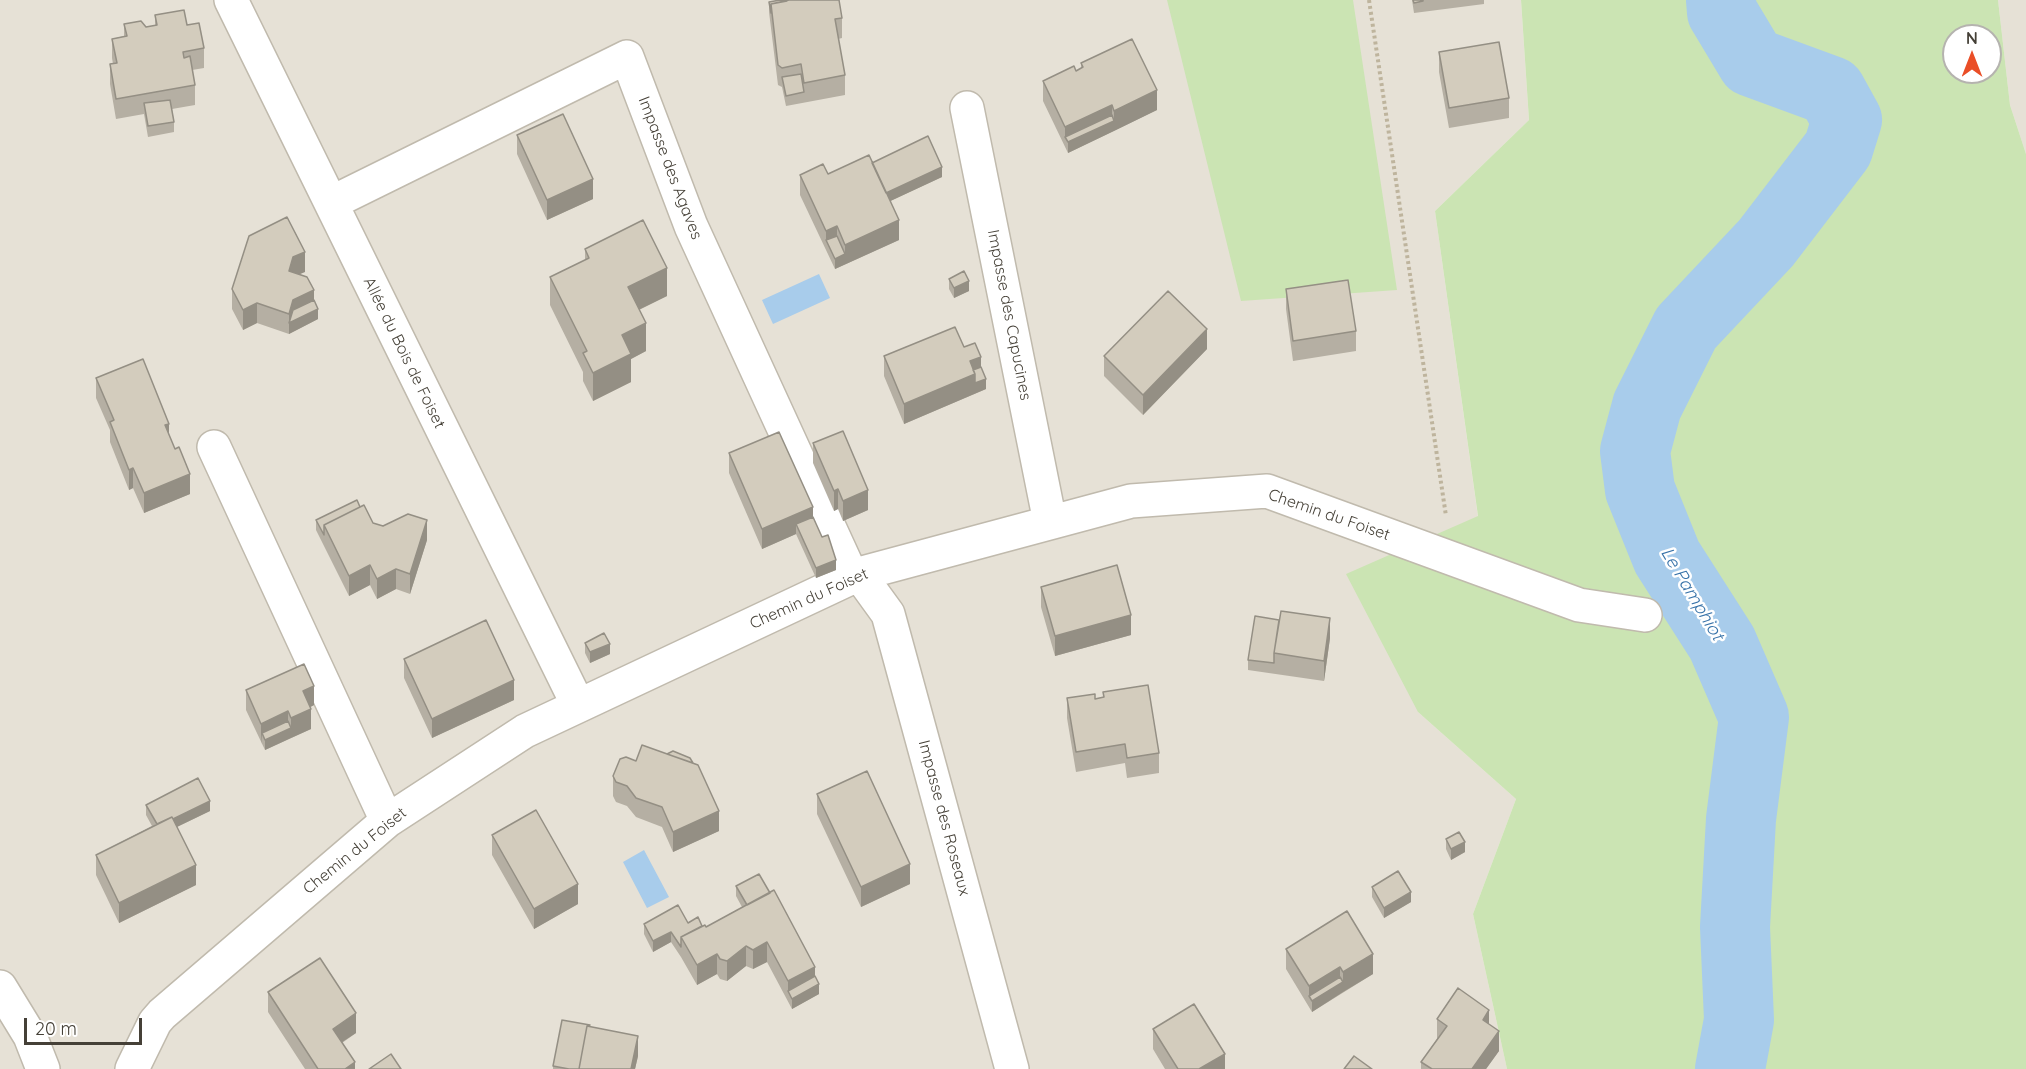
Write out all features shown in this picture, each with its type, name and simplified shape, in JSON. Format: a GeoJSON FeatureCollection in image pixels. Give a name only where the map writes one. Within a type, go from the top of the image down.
{"type":"FeatureCollection","features":[{"type":"Feature","properties":{"kind":"street","name":"Allée du Bois de Foiset"},"geometry":{"type":"LineString","coordinates":[[231,0],[578,705]]}},
{"type":"Feature","properties":{"kind":"street","name":"Impasse des Agaves"},"geometry":{"type":"LineString","coordinates":[[331,203],[627,57],[691,226],[855,575]]}},
{"type":"Feature","properties":{"kind":"street","name":"Impasse des Capucines"},"geometry":{"type":"LineString","coordinates":[[968,108],[1050,522]]}},
{"type":"Feature","properties":{"kind":"street"},"geometry":{"type":"LineString","coordinates":[[214,447],[387,821]]}},
{"type":"Feature","properties":{"kind":"street","name":"Chemin du Foiset"},"geometry":{"type":"LineString","coordinates":[[132,1069],[155,1022],[162,1014],[387,821],[525,730],[855,575],[1131,501],[1267,491],[1579,605],[1645,615]]}},
{"type":"Feature","properties":{"kind":"street","name":"Impasse des Roseaux"},"geometry":{"type":"LineString","coordinates":[[855,575],[888,614],[1012,1069]]}},
{"type":"Feature","properties":{"kind":"street"},"geometry":{"type":"LineString","coordinates":[[0,987],[30,1036],[43,1069]]}},
{"type":"Feature","properties":{"kind":"street"},"geometry":{"type":"LineString","coordinates":[[0,1012],[17,1051],[20,1069]]}},
{"type":"Feature","properties":{"kind":"path"},"geometry":{"type":"LineString","coordinates":[[1369,0],[1452,559]]}},
{"type":"Feature","properties":{"kind":"shaded area"},"geometry":{"type":"Polygon","coordinates":[[[0,0],[1521,0],[1529,120],[1435,211],[1478,517],[1418,712],[1516,799],[1473,914],[1507,1069],[0,1069],[0,0]]]}},
{"type":"Feature","properties":{"kind":"shaded area"},"geometry":{"type":"Polygon","coordinates":[[[1998,0],[2026,0],[2026,154],[2010,105],[1998,0]]]}},
{"type":"Feature","properties":{"kind":"green space"},"geometry":{"type":"Polygon","coordinates":[[[1167,0],[1353,0],[1397,290],[1241,301],[1167,0]]]}},
{"type":"Feature","properties":{"kind":"green space"},"geometry":{"type":"Polygon","coordinates":[[[1521,0],[1998,0],[2001,24],[1942,24],[1942,84],[2002,84],[2002,35],[2010,105],[2026,154],[2026,1069],[1507,1069],[1473,914],[1516,799],[1418,712],[1346,574],[1478,516],[1435,211],[1529,120],[1521,0]]]}},
{"type":"Feature","properties":{"kind":"water"},"geometry":{"type":"Polygon","coordinates":[[[819,274],[830,298],[773,324],[762,300],[819,274]]]}},
{"type":"Feature","properties":{"kind":"water"},"geometry":{"type":"Polygon","coordinates":[[[644,850],[669,897],[647,908],[623,862],[644,850]]]}},
{"type":"Feature","properties":{"kind":"building"},"geometry":{"type":"Polygon","coordinates":[[[789,0],[839,0],[842,18],[835,19],[845,75],[804,83],[801,64],[782,68],[778,65],[771,4],[789,0]]]}},
{"type":"Feature","properties":{"kind":"building"},"geometry":{"type":"Polygon","coordinates":[[[787,1],[771,4],[771,13],[769,2],[787,1]]]}},
{"type":"Feature","properties":{"kind":"building"},"geometry":{"type":"Polygon","coordinates":[[[184,10],[187,25],[199,23],[204,48],[183,52],[184,58],[190,56],[195,85],[116,99],[110,64],[117,63],[112,39],[127,36],[124,24],[141,21],[146,27],[157,25],[155,15],[184,10]]]}},
{"type":"Feature","properties":{"kind":"building"},"geometry":{"type":"Polygon","coordinates":[[[1132,39],[1157,90],[1114,111],[1112,105],[1065,127],[1043,81],[1074,66],[1076,71],[1083,67],[1081,63],[1132,39]]]}},
{"type":"Feature","properties":{"kind":"building"},"geometry":{"type":"Polygon","coordinates":[[[1499,42],[1509,98],[1449,108],[1439,52],[1499,42]]]}},
{"type":"Feature","properties":{"kind":"building"},"geometry":{"type":"Polygon","coordinates":[[[801,74],[804,92],[786,96],[782,77],[801,74]]]}},
{"type":"Feature","properties":{"kind":"building"},"geometry":{"type":"Polygon","coordinates":[[[170,100],[174,122],[148,126],[144,103],[170,100]]]}},
{"type":"Feature","properties":{"kind":"building"},"geometry":{"type":"Polygon","coordinates":[[[563,114],[593,179],[547,200],[517,135],[563,114]]]}},
{"type":"Feature","properties":{"kind":"building"},"geometry":{"type":"Polygon","coordinates":[[[1112,115],[1114,121],[1068,142],[1065,137],[1112,115]]]}},
{"type":"Feature","properties":{"kind":"building"},"geometry":{"type":"Polygon","coordinates":[[[928,136],[942,167],[886,193],[872,163],[928,136]]]}},
{"type":"Feature","properties":{"kind":"building"},"geometry":{"type":"Polygon","coordinates":[[[869,155],[899,220],[845,245],[837,226],[826,231],[800,175],[823,164],[828,174],[869,155]]]}},
{"type":"Feature","properties":{"kind":"building"},"geometry":{"type":"Polygon","coordinates":[[[287,217],[305,252],[293,257],[289,271],[307,277],[314,290],[293,300],[289,314],[257,303],[243,310],[232,289],[249,236],[287,217]]]}},
{"type":"Feature","properties":{"kind":"building"},"geometry":{"type":"Polygon","coordinates":[[[643,220],[667,268],[628,287],[646,323],[622,335],[631,354],[593,373],[583,353],[587,351],[550,277],[589,258],[585,249],[643,220]]]}},
{"type":"Feature","properties":{"kind":"building"},"geometry":{"type":"Polygon","coordinates":[[[837,236],[845,254],[835,259],[826,240],[837,236]]]}},
{"type":"Feature","properties":{"kind":"building"},"geometry":{"type":"Polygon","coordinates":[[[964,271],[969,281],[954,288],[949,279],[964,271]]]}},
{"type":"Feature","properties":{"kind":"building"},"geometry":{"type":"Polygon","coordinates":[[[1348,280],[1356,331],[1293,341],[1286,289],[1348,280]]]}},
{"type":"Feature","properties":{"kind":"building"},"geometry":{"type":"Polygon","coordinates":[[[1168,291],[1207,329],[1143,395],[1104,356],[1168,291]]]}},
{"type":"Feature","properties":{"kind":"building"},"geometry":{"type":"Polygon","coordinates":[[[314,300],[318,309],[289,323],[293,310],[314,300]]]}},
{"type":"Feature","properties":{"kind":"building"},"geometry":{"type":"Polygon","coordinates":[[[955,327],[964,347],[975,343],[981,357],[970,361],[975,374],[904,404],[884,356],[955,327]]]}},
{"type":"Feature","properties":{"kind":"building"},"geometry":{"type":"Polygon","coordinates":[[[143,359],[169,424],[165,425],[175,449],[179,447],[190,474],[144,493],[133,468],[129,470],[110,422],[114,420],[96,378],[143,359]]]}},
{"type":"Feature","properties":{"kind":"building"},"geometry":{"type":"Polygon","coordinates":[[[981,367],[986,379],[975,383],[973,370],[981,367]]]}},
{"type":"Feature","properties":{"kind":"building"},"geometry":{"type":"Polygon","coordinates":[[[843,431],[868,490],[843,501],[838,489],[834,491],[813,443],[843,431]]]}},
{"type":"Feature","properties":{"kind":"building"},"geometry":{"type":"Polygon","coordinates":[[[779,432],[813,507],[762,529],[729,453],[779,432]]]}},
{"type":"Feature","properties":{"kind":"building"},"geometry":{"type":"Polygon","coordinates":[[[357,500],[360,507],[324,525],[324,535],[316,520],[357,500]]]}},
{"type":"Feature","properties":{"kind":"building"},"geometry":{"type":"Polygon","coordinates":[[[364,505],[373,523],[383,526],[408,514],[427,520],[410,574],[396,569],[377,579],[370,565],[349,576],[324,525],[364,505]]]}},
{"type":"Feature","properties":{"kind":"building"},"geometry":{"type":"Polygon","coordinates":[[[813,517],[822,537],[828,535],[836,560],[816,568],[796,524],[813,517]]]}},
{"type":"Feature","properties":{"kind":"building"},"geometry":{"type":"Polygon","coordinates":[[[1117,565],[1131,615],[1055,636],[1041,587],[1117,565]]]}},
{"type":"Feature","properties":{"kind":"building"},"geometry":{"type":"Polygon","coordinates":[[[1281,611],[1330,618],[1324,661],[1274,653],[1281,611]]]}},
{"type":"Feature","properties":{"kind":"building"},"geometry":{"type":"Polygon","coordinates":[[[1255,616],[1279,620],[1274,663],[1248,660],[1255,616]]]}},
{"type":"Feature","properties":{"kind":"building"},"geometry":{"type":"Polygon","coordinates":[[[486,620],[514,680],[432,719],[404,659],[486,620]]]}},
{"type":"Feature","properties":{"kind":"building"},"geometry":{"type":"Polygon","coordinates":[[[604,633],[610,644],[590,652],[585,643],[604,633]]]}},
{"type":"Feature","properties":{"kind":"building"},"geometry":{"type":"Polygon","coordinates":[[[304,664],[314,686],[303,691],[311,709],[291,718],[288,711],[261,724],[246,690],[304,664]]]}},
{"type":"Feature","properties":{"kind":"building"},"geometry":{"type":"Polygon","coordinates":[[[1148,685],[1159,753],[1127,758],[1125,744],[1076,752],[1067,698],[1095,694],[1095,699],[1104,697],[1103,692],[1148,685]]]}},
{"type":"Feature","properties":{"kind":"building"},"geometry":{"type":"Polygon","coordinates":[[[288,721],[291,728],[265,740],[262,733],[288,721]]]}},
{"type":"Feature","properties":{"kind":"building"},"geometry":{"type":"Polygon","coordinates":[[[642,745],[698,765],[719,811],[673,832],[662,807],[636,798],[627,786],[616,782],[613,776],[620,759],[626,757],[636,761],[642,745]]]}},
{"type":"Feature","properties":{"kind":"building"},"geometry":{"type":"Polygon","coordinates":[[[673,751],[690,758],[693,763],[667,754],[673,751]]]}},
{"type":"Feature","properties":{"kind":"building"},"geometry":{"type":"Polygon","coordinates":[[[867,771],[910,864],[861,887],[817,794],[867,771]]]}},
{"type":"Feature","properties":{"kind":"building"},"geometry":{"type":"Polygon","coordinates":[[[198,778],[210,801],[157,824],[146,805],[198,778]]]}},
{"type":"Feature","properties":{"kind":"building"},"geometry":{"type":"Polygon","coordinates":[[[536,810],[578,884],[534,909],[492,835],[536,810]]]}},
{"type":"Feature","properties":{"kind":"building"},"geometry":{"type":"Polygon","coordinates":[[[172,817],[196,865],[119,903],[96,855],[172,817]]]}},
{"type":"Feature","properties":{"kind":"building"},"geometry":{"type":"Polygon","coordinates":[[[1459,832],[1465,842],[1451,849],[1446,839],[1459,832]]]}},
{"type":"Feature","properties":{"kind":"building"},"geometry":{"type":"Polygon","coordinates":[[[1398,871],[1411,892],[1384,908],[1372,887],[1398,871]]]}},
{"type":"Feature","properties":{"kind":"building"},"geometry":{"type":"Polygon","coordinates":[[[759,874],[770,893],[747,905],[736,886],[759,874]]]}},
{"type":"Feature","properties":{"kind":"building"},"geometry":{"type":"Polygon","coordinates":[[[774,890],[815,967],[788,981],[767,942],[753,950],[746,946],[727,961],[720,959],[717,954],[697,965],[681,937],[705,925],[706,927],[774,890]]]}},
{"type":"Feature","properties":{"kind":"building"},"geometry":{"type":"Polygon","coordinates":[[[678,905],[688,923],[698,917],[702,926],[681,937],[681,947],[671,932],[653,941],[644,924],[678,905]]]}},
{"type":"Feature","properties":{"kind":"building"},"geometry":{"type":"Polygon","coordinates":[[[1347,911],[1373,954],[1343,972],[1340,967],[1309,986],[1286,949],[1347,911]]]}},
{"type":"Feature","properties":{"kind":"building"},"geometry":{"type":"Polygon","coordinates":[[[320,958],[356,1013],[333,1029],[355,1062],[345,1069],[318,1069],[268,992],[320,958]]]}},
{"type":"Feature","properties":{"kind":"building"},"geometry":{"type":"Polygon","coordinates":[[[815,976],[819,984],[792,999],[788,991],[815,976]]]}},
{"type":"Feature","properties":{"kind":"building"},"geometry":{"type":"Polygon","coordinates":[[[1340,977],[1343,982],[1312,1001],[1309,996],[1340,977]]]}},
{"type":"Feature","properties":{"kind":"building"},"geometry":{"type":"Polygon","coordinates":[[[1458,988],[1489,1010],[1483,1020],[1499,1031],[1472,1069],[1432,1069],[1421,1062],[1447,1026],[1437,1019],[1458,988]]]}},
{"type":"Feature","properties":{"kind":"building"},"geometry":{"type":"Polygon","coordinates":[[[1194,1004],[1225,1054],[1199,1069],[1178,1069],[1153,1029],[1194,1004]]]}},
{"type":"Feature","properties":{"kind":"building"},"geometry":{"type":"Polygon","coordinates":[[[562,1020],[590,1025],[587,1026],[579,1069],[553,1066],[562,1020]]]}},
{"type":"Feature","properties":{"kind":"building"},"geometry":{"type":"Polygon","coordinates":[[[587,1026],[638,1036],[631,1069],[579,1069],[587,1026]]]}},
{"type":"Feature","properties":{"kind":"building"},"geometry":{"type":"Polygon","coordinates":[[[391,1054],[401,1069],[369,1069],[391,1054]]]}},
{"type":"Feature","properties":{"kind":"building"},"geometry":{"type":"Polygon","coordinates":[[[1354,1056],[1372,1069],[1344,1069],[1354,1056]]]}},
{"type":"Feature","properties":{"kind":"waterway","name":"Le Pamphiot"},"geometry":{"type":"LineString","coordinates":[[1721,0],[1722,12],[1752,62],[1831,91],[1847,120],[1838,149],[1766,243],[1686,328],[1647,406],[1635,451],[1640,490],[1667,557],[1722,643],[1754,717],[1741,819],[1735,927],[1739,1020],[1730,1069]]}}]}
